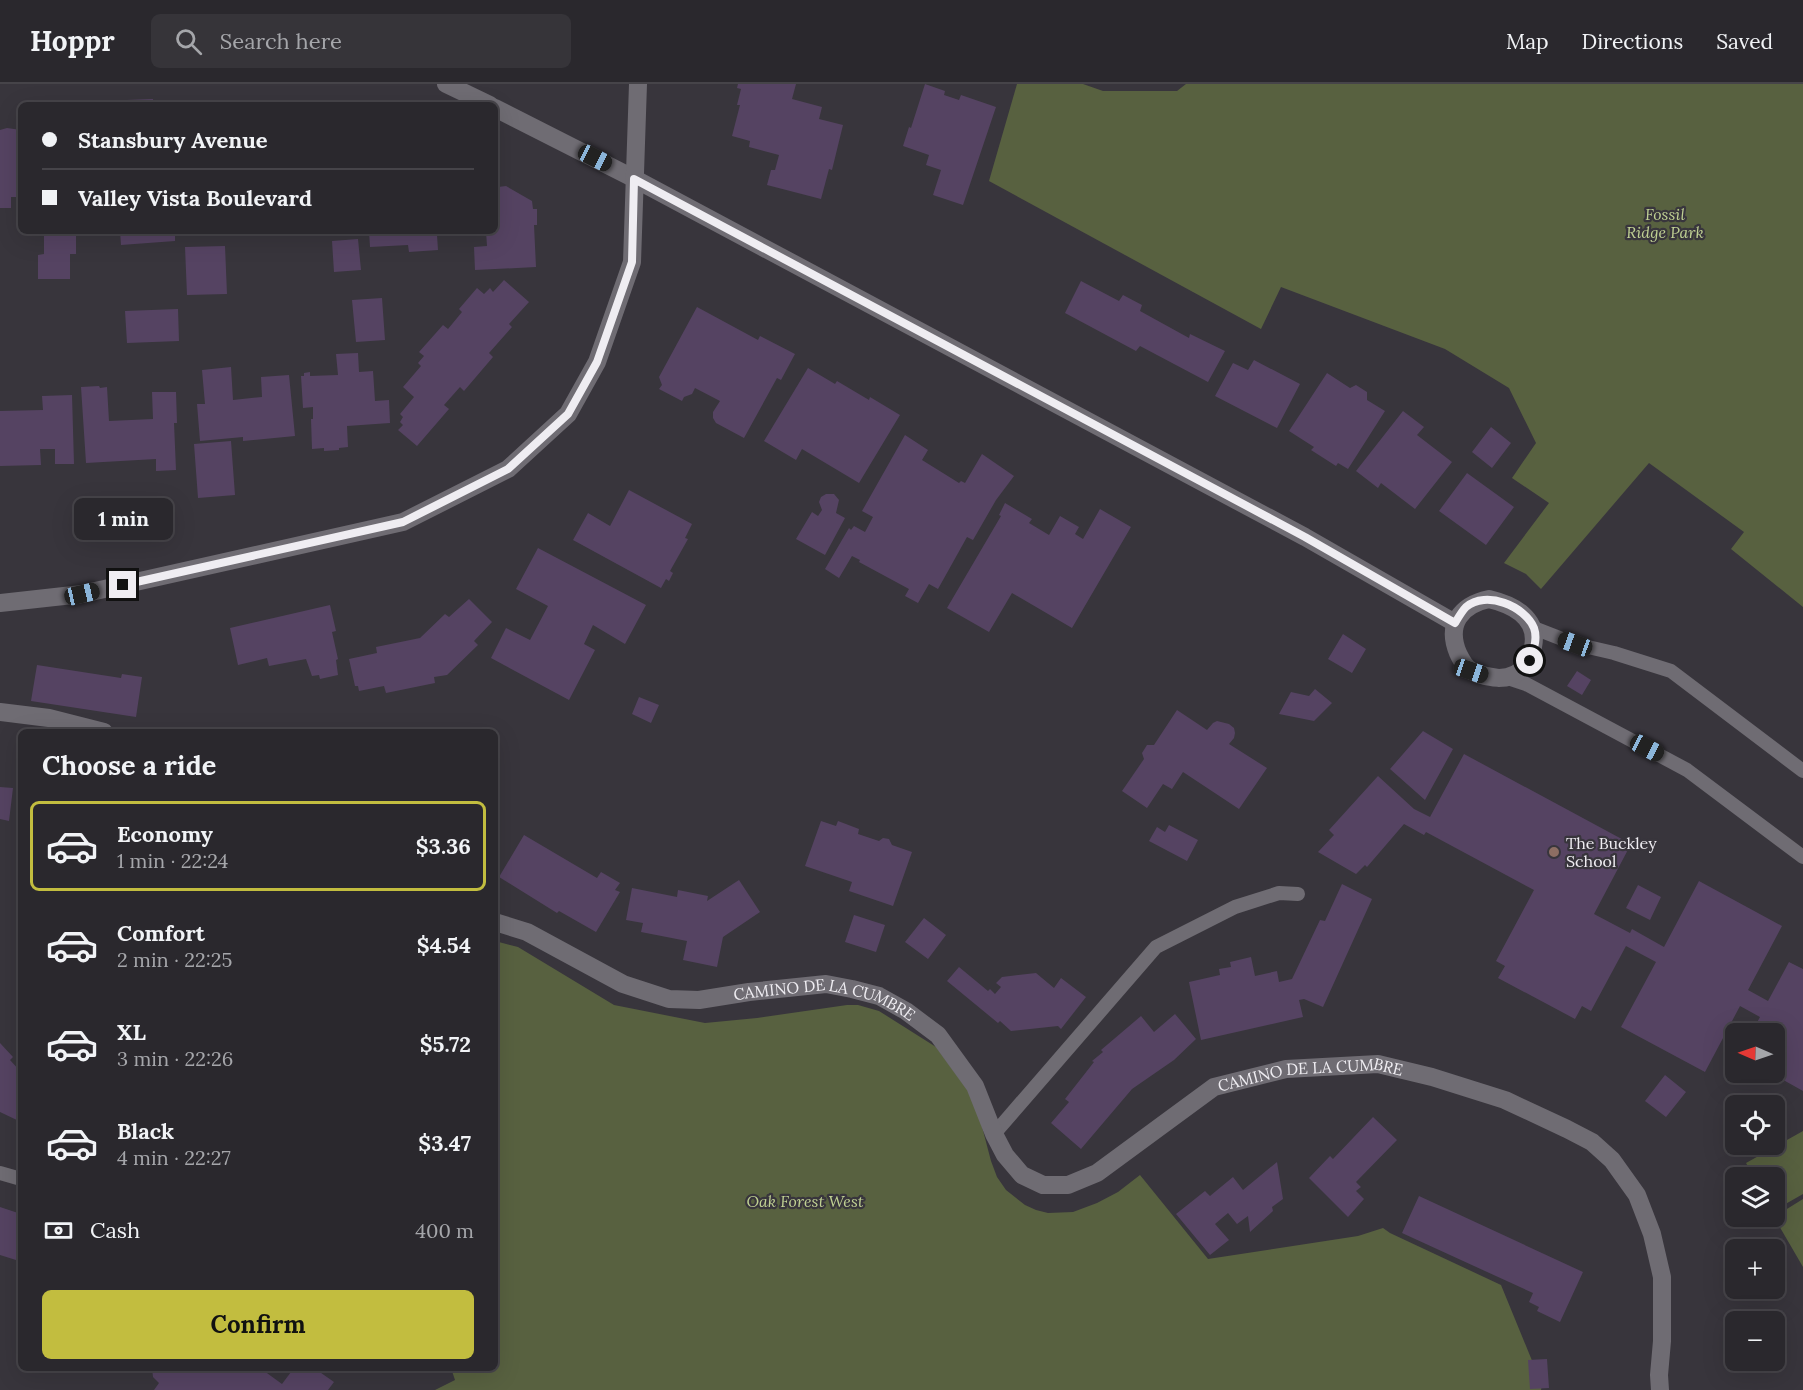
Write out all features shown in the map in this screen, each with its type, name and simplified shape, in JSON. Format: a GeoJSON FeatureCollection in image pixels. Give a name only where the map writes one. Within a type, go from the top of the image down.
{"type":"FeatureCollection","features":[{"type":"Feature","properties":{"kind":"street"},"geometry":{"type":"LineString","coordinates":[[446,84],[484,102]]}},
{"type":"Feature","properties":{"kind":"street"},"geometry":{"type":"LineString","coordinates":[[0,603],[82,594],[403,522],[508,469],[568,414],[597,362],[632,262],[638,84]]}},
{"type":"Feature","properties":{"kind":"street"},"geometry":{"type":"LineString","coordinates":[[498,110],[634,179],[1305,537],[1455,623]]}},
{"type":"Feature","properties":{"kind":"street"},"geometry":{"type":"LineString","coordinates":[[1489,599],[1516,609],[1528,618],[1534,628],[1535,636],[1530,661],[1524,669],[1508,678],[1489,677],[1471,671],[1463,662],[1454,639],[1455,623],[1466,607],[1489,599]]}},
{"type":"Feature","properties":{"kind":"street"},"geometry":{"type":"LineString","coordinates":[[0,712],[49,718],[92,729]]}},
{"type":"Feature","properties":{"kind":"street","name":"CAMINO DE LA CUMBRE"},"geometry":{"type":"LineString","coordinates":[[498,923],[526,932],[623,984],[669,999],[699,1000],[826,984],[879,996],[906,1011],[939,1035],[975,1086],[1005,1155],[1022,1175],[1043,1185],[1068,1185],[1097,1173],[1214,1087],[1286,1069],[1378,1064],[1432,1077],[1504,1100],[1592,1142],[1612,1160],[1637,1195],[1652,1234],[1662,1277],[1660,1390]]}},
{"type":"Feature","properties":{"kind":"lane"},"geometry":{"type":"LineString","coordinates":[[1534,628],[1575,644],[1614,653],[1671,671],[1803,771]]}},
{"type":"Feature","properties":{"kind":"lane"},"geometry":{"type":"LineString","coordinates":[[1508,678],[1526,684],[1687,770],[1803,858]]}},
{"type":"Feature","properties":{"kind":"lane"},"geometry":{"type":"LineString","coordinates":[[994,1134],[1156,946],[1235,907],[1279,893],[1298,894]]}},
{"type":"Feature","properties":{"kind":"lane"},"geometry":{"type":"LineString","coordinates":[[0,1173],[18,1178]]}},
{"type":"Feature","properties":{"kind":"green space","name":"Fossil Ridge Park"},"geometry":{"type":"Polygon","coordinates":[[[1017,84],[1083,84],[1103,91],[1177,91],[1186,84],[1803,84],[1803,607],[1731,549],[1744,532],[1649,463],[1541,589],[1526,574],[1504,563],[1549,503],[1512,478],[1536,443],[1509,388],[1445,349],[1281,287],[1261,329],[989,181],[1017,84]]]}},
{"type":"Feature","properties":{"kind":"green space","name":"Oak Forest West"},"geometry":{"type":"Polygon","coordinates":[[[498,942],[518,947],[614,1005],[705,1023],[847,1005],[858,1005],[879,1011],[936,1047],[975,1100],[997,1177],[1006,1190],[1025,1205],[1048,1213],[1073,1212],[1118,1192],[1140,1175],[1208,1259],[1358,1236],[1383,1228],[1501,1285],[1542,1385],[1541,1390],[435,1390],[455,1380],[452,1371],[498,1371],[498,942]]]}},
{"type":"Feature","properties":{"kind":"green space"},"geometry":{"type":"Polygon","coordinates":[[[1803,1131],[1803,1194],[1785,1204],[1785,1167],[1748,1167],[1746,1163],[1760,1155],[1785,1155],[1785,1141],[1803,1131]]]}},
{"type":"Feature","properties":{"kind":"green space"},"geometry":{"type":"Polygon","coordinates":[[[1803,1199],[1803,1267],[1780,1227],[1785,1227],[1785,1210],[1803,1199]]]}},
{"type":"Feature","properties":{"kind":"building"},"geometry":{"type":"Polygon","coordinates":[[[738,84],[796,84],[792,99],[822,107],[819,119],[843,125],[832,170],[829,169],[821,199],[767,185],[771,170],[775,170],[779,155],[749,147],[750,141],[732,136],[740,105],[737,105],[741,89],[737,88],[738,84]]]}},
{"type":"Feature","properties":{"kind":"building"},"geometry":{"type":"Polygon","coordinates":[[[925,84],[945,91],[944,95],[959,100],[961,95],[996,107],[963,205],[933,195],[941,170],[926,165],[929,155],[903,146],[925,84]]]}},
{"type":"Feature","properties":{"kind":"building"},"geometry":{"type":"Polygon","coordinates":[[[153,99],[153,102],[126,102],[126,100],[153,99]]]}},
{"type":"Feature","properties":{"kind":"building"},"geometry":{"type":"Polygon","coordinates":[[[7,128],[18,130],[18,197],[11,197],[11,208],[0,208],[0,130],[7,128]]]}},
{"type":"Feature","properties":{"kind":"building"},"geometry":{"type":"Polygon","coordinates":[[[506,186],[532,201],[533,209],[537,209],[537,225],[534,225],[536,267],[475,270],[474,247],[487,246],[486,234],[498,234],[498,187],[506,186]]]}},
{"type":"Feature","properties":{"kind":"building"},"geometry":{"type":"Polygon","coordinates":[[[44,234],[76,234],[76,254],[70,254],[70,279],[38,279],[38,255],[44,254],[44,234]]]}},
{"type":"Feature","properties":{"kind":"building"},"geometry":{"type":"Polygon","coordinates":[[[120,234],[175,234],[175,241],[121,245],[120,234]]]}},
{"type":"Feature","properties":{"kind":"building"},"geometry":{"type":"Polygon","coordinates":[[[369,234],[435,234],[438,250],[409,252],[408,245],[370,247],[369,234]]]}},
{"type":"Feature","properties":{"kind":"building"},"geometry":{"type":"Polygon","coordinates":[[[358,239],[361,270],[334,272],[332,241],[358,239]]]}},
{"type":"Feature","properties":{"kind":"building"},"geometry":{"type":"Polygon","coordinates":[[[225,246],[227,294],[187,295],[185,247],[225,246]]]}},
{"type":"Feature","properties":{"kind":"building"},"geometry":{"type":"Polygon","coordinates":[[[504,280],[529,302],[509,324],[512,327],[489,353],[493,357],[464,391],[460,387],[444,405],[449,409],[417,446],[398,430],[403,425],[400,422],[403,417],[400,414],[414,397],[403,387],[421,366],[418,363],[424,356],[419,352],[443,325],[448,329],[462,312],[459,309],[477,288],[484,294],[490,288],[493,292],[504,280]]]}},
{"type":"Feature","properties":{"kind":"building"},"geometry":{"type":"Polygon","coordinates":[[[1081,281],[1119,301],[1123,295],[1142,305],[1140,311],[1189,338],[1190,334],[1225,351],[1208,382],[1140,346],[1136,351],[1065,313],[1081,281]]]}},
{"type":"Feature","properties":{"kind":"building"},"geometry":{"type":"Polygon","coordinates":[[[382,298],[385,340],[356,342],[352,300],[382,298]]]}},
{"type":"Feature","properties":{"kind":"building"},"geometry":{"type":"Polygon","coordinates":[[[697,307],[758,340],[760,336],[795,354],[781,380],[777,378],[744,438],[716,423],[713,412],[720,401],[695,388],[692,394],[684,397],[682,401],[659,389],[662,385],[659,377],[697,307]]]}},
{"type":"Feature","properties":{"kind":"building"},"geometry":{"type":"Polygon","coordinates":[[[178,309],[179,341],[127,343],[125,311],[178,309]]]}},
{"type":"Feature","properties":{"kind":"building"},"geometry":{"type":"Polygon","coordinates":[[[358,353],[359,372],[373,371],[375,401],[389,400],[390,423],[347,426],[348,447],[324,451],[324,448],[312,449],[313,407],[303,408],[301,376],[310,372],[310,376],[338,375],[336,354],[358,353]]]}},
{"type":"Feature","properties":{"kind":"building"},"geometry":{"type":"Polygon","coordinates":[[[1254,360],[1300,384],[1277,428],[1215,396],[1233,363],[1248,370],[1254,360]]]}},
{"type":"Feature","properties":{"kind":"building"},"geometry":{"type":"Polygon","coordinates":[[[231,367],[233,400],[262,397],[261,377],[289,375],[295,436],[243,441],[243,437],[200,441],[197,404],[205,404],[202,370],[231,367]]]}},
{"type":"Feature","properties":{"kind":"building"},"geometry":{"type":"Polygon","coordinates":[[[808,368],[835,384],[837,381],[869,400],[870,397],[900,415],[859,483],[802,449],[796,460],[764,441],[808,368]]]}},
{"type":"Feature","properties":{"kind":"building"},"geometry":{"type":"Polygon","coordinates":[[[1327,373],[1350,388],[1356,385],[1367,392],[1367,400],[1385,411],[1348,469],[1338,463],[1336,466],[1311,450],[1314,447],[1289,431],[1327,373]]]}},
{"type":"Feature","properties":{"kind":"building"},"geometry":{"type":"Polygon","coordinates":[[[99,386],[100,388],[107,387],[109,421],[153,419],[152,392],[176,392],[177,423],[174,423],[176,470],[156,471],[156,459],[86,463],[81,387],[99,386]]]}},
{"type":"Feature","properties":{"kind":"building"},"geometry":{"type":"Polygon","coordinates":[[[72,395],[74,464],[55,464],[55,449],[40,449],[41,465],[0,466],[0,411],[43,410],[42,396],[72,395]]]}},
{"type":"Feature","properties":{"kind":"building"},"geometry":{"type":"Polygon","coordinates":[[[1403,411],[1424,427],[1417,435],[1452,462],[1415,509],[1381,483],[1378,488],[1356,471],[1403,411]]]}},
{"type":"Feature","properties":{"kind":"building"},"geometry":{"type":"Polygon","coordinates":[[[1491,427],[1511,443],[1492,468],[1472,452],[1491,427]]]}},
{"type":"Feature","properties":{"kind":"building"},"geometry":{"type":"Polygon","coordinates":[[[905,435],[928,450],[922,460],[959,483],[961,481],[965,483],[982,454],[1014,476],[996,500],[973,540],[967,537],[938,589],[929,584],[918,603],[905,596],[909,589],[852,556],[839,578],[825,569],[849,528],[851,530],[854,526],[865,532],[873,517],[862,511],[905,435]]]}},
{"type":"Feature","properties":{"kind":"building"},"geometry":{"type":"Polygon","coordinates":[[[231,441],[235,495],[198,498],[194,444],[231,441]]]}},
{"type":"Feature","properties":{"kind":"building"},"geometry":{"type":"Polygon","coordinates":[[[1467,473],[1514,507],[1486,545],[1439,511],[1467,473]]]}},
{"type":"Feature","properties":{"kind":"building"},"geometry":{"type":"Polygon","coordinates":[[[629,490],[692,524],[685,538],[688,539],[670,571],[673,573],[669,581],[666,579],[661,588],[573,540],[588,513],[610,526],[629,490]]]}},
{"type":"Feature","properties":{"kind":"building"},"geometry":{"type":"Polygon","coordinates":[[[826,494],[834,494],[839,500],[836,513],[845,518],[825,555],[796,539],[812,512],[818,516],[822,510],[819,502],[826,494]]]}},
{"type":"Feature","properties":{"kind":"building"},"geometry":{"type":"Polygon","coordinates":[[[1005,503],[1032,519],[1029,523],[1049,535],[1060,516],[1079,527],[1075,534],[1083,539],[1100,509],[1131,527],[1072,628],[1012,593],[989,632],[947,608],[1001,516],[999,515],[1005,503]]]}},
{"type":"Feature","properties":{"kind":"building"},"geometry":{"type":"Polygon","coordinates":[[[538,548],[646,605],[625,644],[593,625],[584,644],[595,650],[569,700],[491,658],[506,628],[530,640],[548,606],[516,589],[538,548]]]}},
{"type":"Feature","properties":{"kind":"building"},"geometry":{"type":"Polygon","coordinates":[[[469,599],[492,622],[474,641],[478,645],[447,675],[434,677],[435,683],[386,693],[384,686],[359,691],[358,686],[355,686],[349,659],[377,653],[376,647],[420,638],[445,614],[449,617],[469,599]]]}},
{"type":"Feature","properties":{"kind":"building"},"geometry":{"type":"Polygon","coordinates":[[[330,605],[336,631],[332,632],[338,659],[336,660],[338,675],[320,679],[319,675],[312,676],[306,659],[269,666],[267,658],[238,665],[230,628],[330,605]]]}},
{"type":"Feature","properties":{"kind":"building"},"geometry":{"type":"Polygon","coordinates":[[[1343,634],[1366,649],[1352,673],[1328,659],[1343,634]]]}},
{"type":"Feature","properties":{"kind":"building"},"geometry":{"type":"Polygon","coordinates":[[[37,665],[121,678],[122,674],[142,677],[136,717],[31,701],[37,665]]]}},
{"type":"Feature","properties":{"kind":"building"},"geometry":{"type":"Polygon","coordinates":[[[1577,671],[1591,680],[1582,695],[1567,686],[1577,671]]]}},
{"type":"Feature","properties":{"kind":"building"},"geometry":{"type":"Polygon","coordinates":[[[1315,689],[1332,703],[1314,721],[1279,714],[1291,692],[1309,696],[1315,689]]]}},
{"type":"Feature","properties":{"kind":"building"},"geometry":{"type":"Polygon","coordinates":[[[639,697],[659,705],[651,723],[632,714],[639,697]]]}},
{"type":"Feature","properties":{"kind":"building"},"geometry":{"type":"Polygon","coordinates":[[[1177,710],[1207,730],[1217,721],[1229,724],[1234,728],[1235,733],[1229,744],[1267,768],[1239,809],[1183,772],[1172,789],[1163,784],[1147,808],[1122,791],[1144,759],[1142,753],[1147,745],[1154,745],[1177,710]]]}},
{"type":"Feature","properties":{"kind":"building"},"geometry":{"type":"Polygon","coordinates":[[[1423,731],[1453,749],[1425,800],[1390,769],[1423,731]]]}},
{"type":"Feature","properties":{"kind":"building"},"geometry":{"type":"Polygon","coordinates":[[[1464,754],[1631,844],[1594,914],[1630,933],[1632,929],[1664,947],[1699,881],[1782,926],[1748,990],[1768,1001],[1789,962],[1803,969],[1803,1091],[1785,1081],[1785,1023],[1757,1023],[1760,1017],[1740,1006],[1731,1023],[1725,1023],[1725,1034],[1705,1072],[1621,1027],[1656,962],[1626,946],[1591,1011],[1582,1006],[1575,1019],[1498,978],[1505,966],[1496,961],[1534,890],[1426,832],[1424,835],[1404,824],[1367,867],[1365,865],[1356,874],[1318,852],[1334,835],[1329,830],[1378,776],[1414,809],[1430,817],[1464,754]]]}},
{"type":"Feature","properties":{"kind":"building"},"geometry":{"type":"Polygon","coordinates":[[[0,787],[13,788],[9,821],[0,819],[0,787]]]}},
{"type":"Feature","properties":{"kind":"building"},"geometry":{"type":"Polygon","coordinates":[[[821,821],[836,826],[838,821],[859,829],[858,834],[879,841],[883,838],[889,839],[892,845],[912,852],[893,906],[849,891],[852,882],[805,866],[821,821]]]}},
{"type":"Feature","properties":{"kind":"building"},"geometry":{"type":"Polygon","coordinates":[[[1169,825],[1198,840],[1187,861],[1149,841],[1157,827],[1165,832],[1169,825]]]}},
{"type":"Feature","properties":{"kind":"building"},"geometry":{"type":"Polygon","coordinates":[[[524,835],[597,878],[601,872],[620,883],[615,890],[620,892],[596,932],[559,911],[557,913],[499,877],[524,835]]]}},
{"type":"Feature","properties":{"kind":"building"},"geometry":{"type":"Polygon","coordinates":[[[739,880],[760,912],[723,937],[717,967],[683,960],[687,941],[641,932],[643,923],[626,920],[632,888],[677,897],[678,890],[708,896],[707,901],[739,880]]]}},
{"type":"Feature","properties":{"kind":"building"},"geometry":{"type":"Polygon","coordinates":[[[1342,884],[1372,899],[1323,1007],[1304,999],[1299,1000],[1303,1017],[1201,1040],[1189,982],[1220,975],[1219,969],[1231,967],[1230,962],[1251,957],[1255,976],[1277,971],[1279,982],[1292,979],[1320,920],[1325,921],[1342,884]]]}},
{"type":"Feature","properties":{"kind":"building"},"geometry":{"type":"Polygon","coordinates":[[[1638,885],[1661,897],[1650,920],[1626,908],[1638,885]]]}},
{"type":"Feature","properties":{"kind":"building"},"geometry":{"type":"Polygon","coordinates":[[[854,915],[885,925],[876,952],[845,942],[854,915]]]}},
{"type":"Feature","properties":{"kind":"building"},"geometry":{"type":"Polygon","coordinates":[[[924,918],[946,935],[928,959],[905,942],[924,918]]]}},
{"type":"Feature","properties":{"kind":"building"},"geometry":{"type":"Polygon","coordinates":[[[959,967],[988,991],[990,989],[995,994],[1001,987],[996,983],[1002,977],[1036,973],[1054,988],[1061,978],[1086,997],[1061,1029],[1058,1026],[1011,1031],[947,981],[959,967]]]}},
{"type":"Feature","properties":{"kind":"building"},"geometry":{"type":"Polygon","coordinates":[[[1175,1014],[1196,1039],[1174,1060],[1132,1089],[1081,1149],[1051,1123],[1069,1102],[1065,1099],[1094,1062],[1092,1061],[1103,1052],[1101,1050],[1141,1016],[1154,1032],[1175,1014]]]}},
{"type":"Feature","properties":{"kind":"building"},"geometry":{"type":"Polygon","coordinates":[[[0,1043],[13,1057],[10,1060],[18,1069],[18,1121],[0,1112],[0,1043]]]}},
{"type":"Feature","properties":{"kind":"building"},"geometry":{"type":"Polygon","coordinates":[[[1665,1075],[1686,1092],[1666,1117],[1645,1101],[1665,1075]]]}},
{"type":"Feature","properties":{"kind":"building"},"geometry":{"type":"Polygon","coordinates":[[[1373,1117],[1397,1140],[1356,1182],[1361,1187],[1356,1191],[1364,1199],[1348,1217],[1309,1178],[1330,1156],[1333,1159],[1373,1117]]]}},
{"type":"Feature","properties":{"kind":"building"},"geometry":{"type":"Polygon","coordinates":[[[1277,1162],[1283,1199],[1272,1207],[1273,1211],[1250,1232],[1248,1216],[1237,1224],[1228,1213],[1215,1224],[1229,1240],[1210,1255],[1176,1214],[1205,1191],[1210,1196],[1233,1177],[1243,1190],[1277,1162]]]}},
{"type":"Feature","properties":{"kind":"building"},"geometry":{"type":"Polygon","coordinates":[[[1419,1196],[1583,1272],[1560,1322],[1537,1311],[1539,1307],[1529,1302],[1533,1293],[1402,1233],[1419,1196]]]}},
{"type":"Feature","properties":{"kind":"building"},"geometry":{"type":"Polygon","coordinates":[[[0,1207],[18,1213],[18,1254],[16,1260],[0,1255],[0,1207]]]}},
{"type":"Feature","properties":{"kind":"building"},"geometry":{"type":"Polygon","coordinates":[[[1547,1359],[1549,1388],[1530,1389],[1528,1360],[1547,1359]]]}},
{"type":"Feature","properties":{"kind":"building"},"geometry":{"type":"Polygon","coordinates":[[[152,1371],[264,1371],[282,1384],[292,1371],[318,1371],[334,1382],[328,1390],[154,1390],[159,1383],[153,1377],[152,1371]]]}},
{"type":"Feature","properties":{"kind":"place","name":"The Buckley School"},"geometry":{"type":"Point","coordinates":[1554,852]}},
{"type":"Feature","properties":{"kind":"route"},"geometry":{"type":"LineString","coordinates":[[123,585],[403,522],[508,469],[568,414],[597,362],[632,262],[634,179],[1305,537],[1455,623],[1466,607],[1478,601],[1489,599],[1499,601],[1516,609],[1528,618],[1534,628],[1535,636],[1530,661]]}}]}
